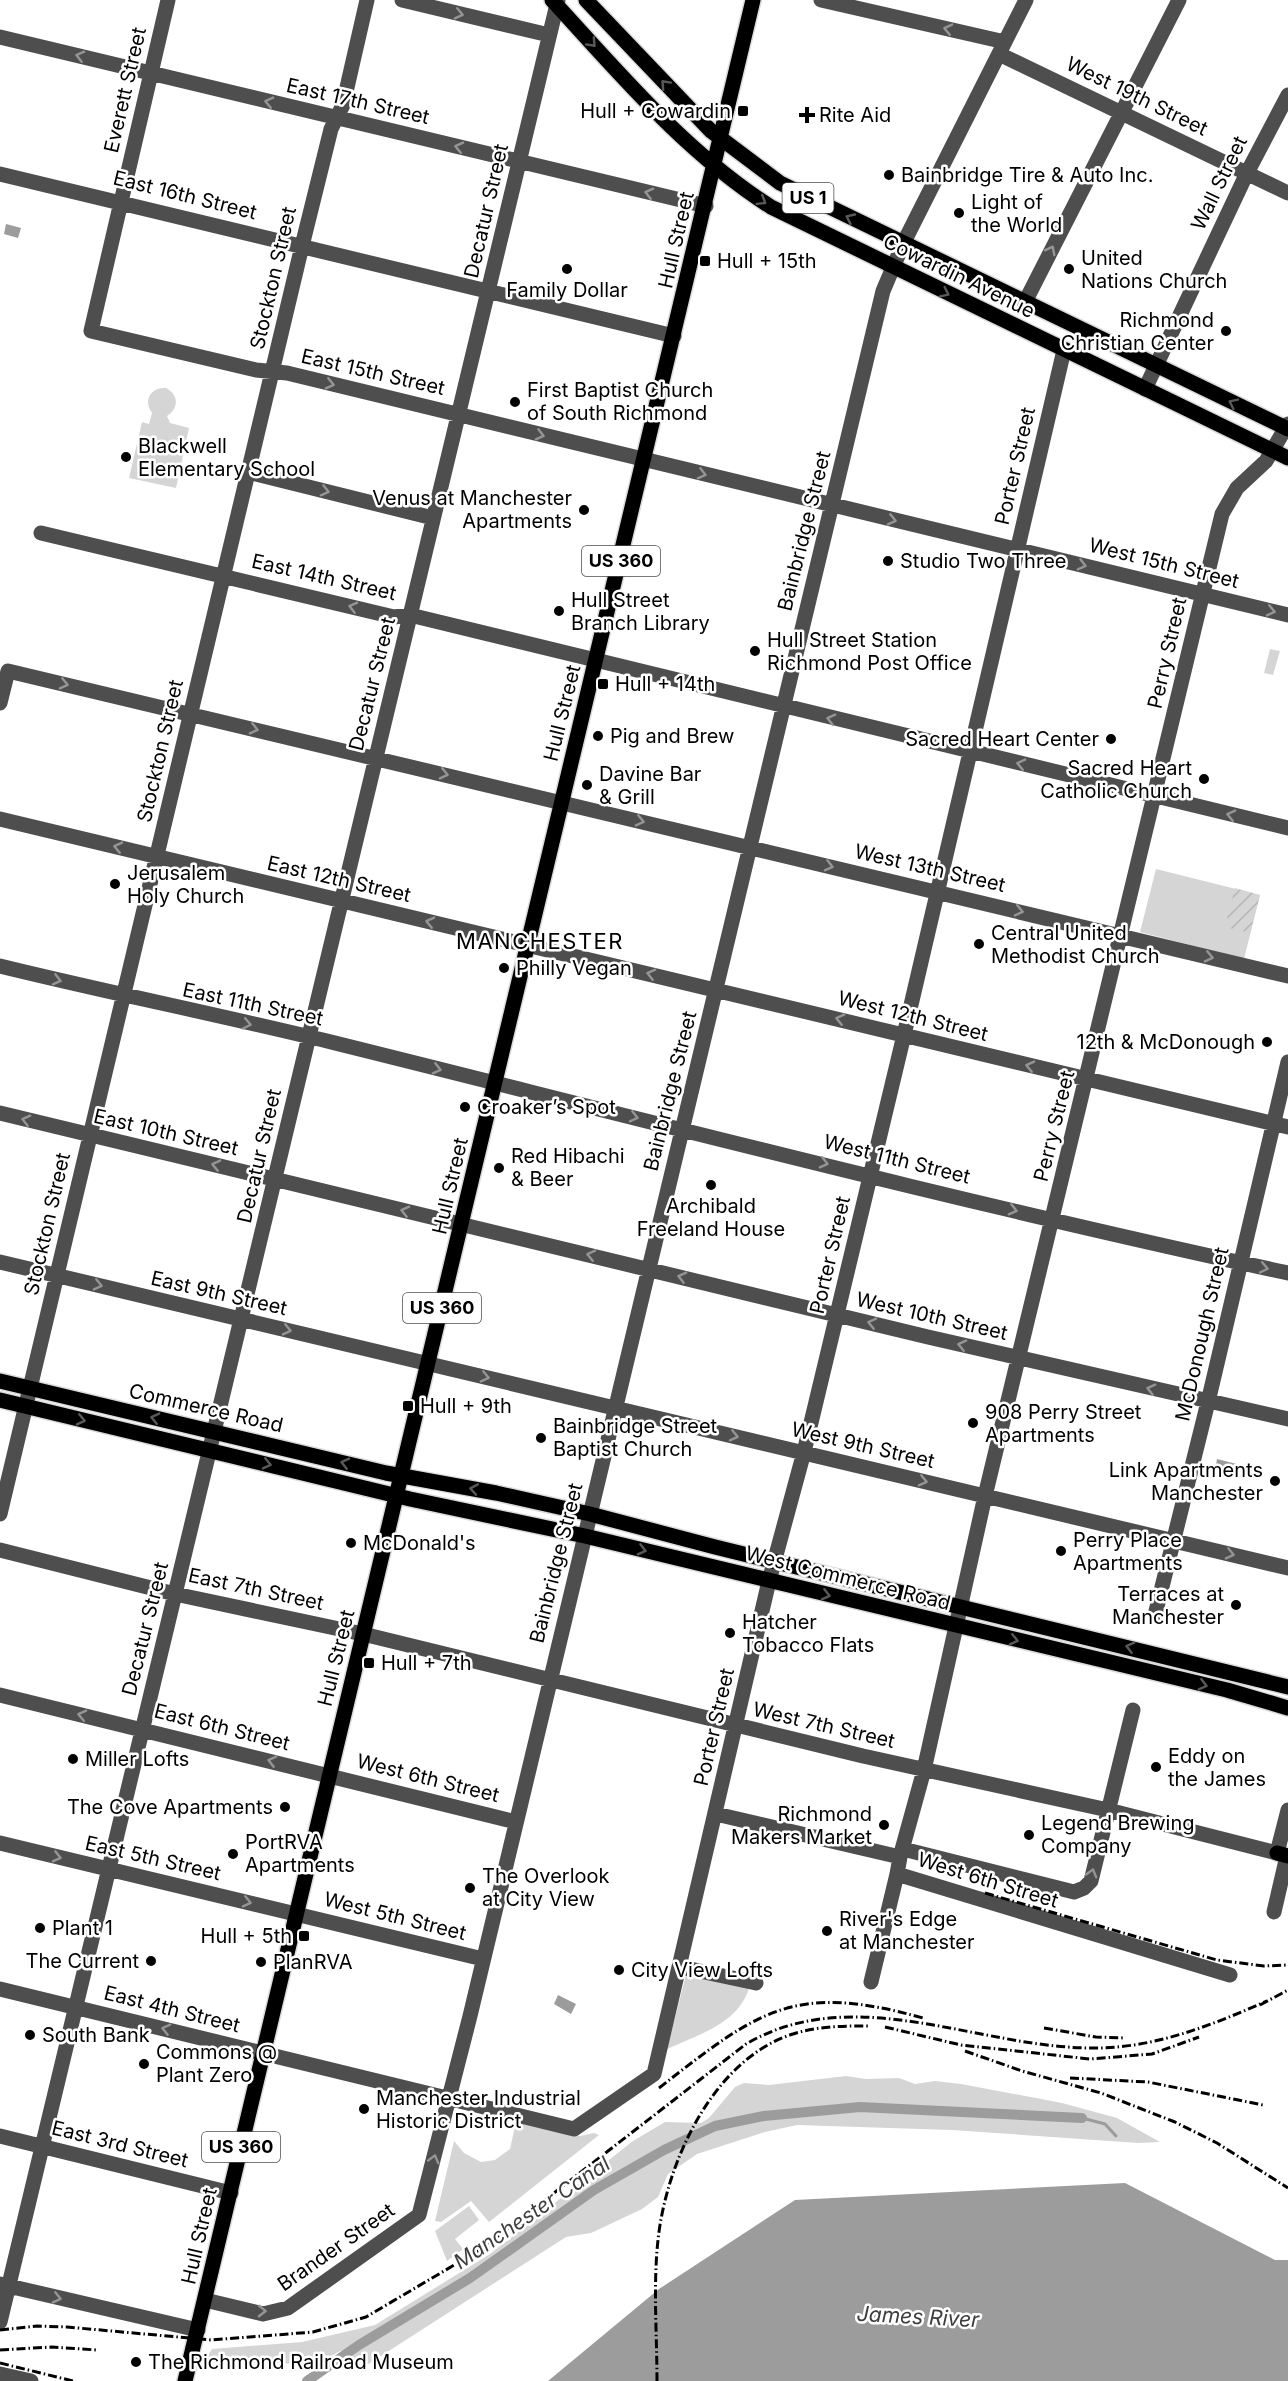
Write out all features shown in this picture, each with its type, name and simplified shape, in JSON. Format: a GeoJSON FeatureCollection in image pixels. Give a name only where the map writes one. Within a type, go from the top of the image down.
{"type":"FeatureCollection","features":[{"type":"Feature","properties":{"kind":"main road","name":"US 1"},"geometry":{"type":"LineString","coordinates":[[586,0],[685,105],[721,139]]}},
{"type":"Feature","properties":{"kind":"main road","name":"Hull Street"},"geometry":{"type":"LineString","coordinates":[[185,2381],[462,1226],[527,945],[645,461],[753,0]]}},
{"type":"Feature","properties":{"kind":"main road","name":"US 1"},"geometry":{"type":"LineString","coordinates":[[556,2],[673,129],[715,167]]}},
{"type":"Feature","properties":{"kind":"main road","name":"Cowardin Avenue"},"geometry":{"type":"LineString","coordinates":[[721,139],[780,183],[1287,427]]}},
{"type":"Feature","properties":{"kind":"main road","name":"Cowardin Avenue"},"geometry":{"type":"LineString","coordinates":[[715,167],[786,215],[1288,458]]}},
{"type":"Feature","properties":{"kind":"main road","name":"Commerce Road"},"geometry":{"type":"LineString","coordinates":[[0,1381],[402,1476]]}},
{"type":"Feature","properties":{"kind":"main road","name":"Commerce Road"},"geometry":{"type":"LineString","coordinates":[[0,1400],[397,1495]]}},
{"type":"Feature","properties":{"kind":"main road","name":"West Commerce Road"},"geometry":{"type":"LineString","coordinates":[[402,1476],[502,1494],[590,1514],[774,1562],[1288,1687]]}},
{"type":"Feature","properties":{"kind":"main road","name":"West Commerce Road"},"geometry":{"type":"LineString","coordinates":[[397,1495],[585,1536],[1216,1688],[1288,1708]]}},
{"type":"Feature","properties":{"kind":"street","name":"Everett Street"},"geometry":{"type":"LineString","coordinates":[[91,331],[168,0]]}},
{"type":"Feature","properties":{"kind":"street","name":"Stockton Street"},"geometry":{"type":"LineString","coordinates":[[0,1514],[302,246],[336,118],[343,105],[368,0]]}},
{"type":"Feature","properties":{"kind":"street"},"geometry":{"type":"LineString","coordinates":[[402,0],[549,35]]}},
{"type":"Feature","properties":{"kind":"street","name":"West 19th Street"},"geometry":{"type":"LineString","coordinates":[[821,0],[1002,48],[1121,112],[1288,193]]}},
{"type":"Feature","properties":{"kind":"street","name":"Bainbridge Street"},"geometry":{"type":"LineString","coordinates":[[419,2215],[616,1408],[880,302],[903,244],[1026,0]]}},
{"type":"Feature","properties":{"kind":"street"},"geometry":{"type":"LineString","coordinates":[[1025,302],[1179,0]]}},
{"type":"Feature","properties":{"kind":"street","name":"Decatur Street"},"geometry":{"type":"LineString","coordinates":[[0,2322],[5,2285],[43,2146],[216,1432],[556,2]]}},
{"type":"Feature","properties":{"kind":"street","name":"East 17th Street"},"geometry":{"type":"LineString","coordinates":[[0,37],[705,206]]}},
{"type":"Feature","properties":{"kind":"street","name":"Wall Street"},"geometry":{"type":"LineString","coordinates":[[1145,389],[1247,173],[1288,95]]}},
{"type":"Feature","properties":{"kind":"street","name":"East 16th Street"},"geometry":{"type":"LineString","coordinates":[[0,174],[121,201],[674,336]]}},
{"type":"Feature","properties":{"kind":"street","name":"East 15th Street"},"geometry":{"type":"LineString","coordinates":[[91,331],[458,414],[645,461]]}},
{"type":"Feature","properties":{"kind":"street","name":"Porter Street"},"geometry":{"type":"LineString","coordinates":[[574,2129],[654,2074],[681,1967],[769,1581],[804,1452],[871,1175],[1064,350]]}},
{"type":"Feature","properties":{"kind":"street","name":"Perry Street"},"geometry":{"type":"LineString","coordinates":[[901,1853],[924,1770],[985,1496],[1227,502],[1237,488],[1261,468],[1287,427]]}},
{"type":"Feature","properties":{"kind":"street","name":"West 15th Street"},"geometry":{"type":"LineString","coordinates":[[645,461],[1288,615]]}},
{"type":"Feature","properties":{"kind":"street"},"geometry":{"type":"LineString","coordinates":[[248,472],[433,518]]}},
{"type":"Feature","properties":{"kind":"street","name":"East 14th Street"},"geometry":{"type":"LineString","coordinates":[[41,533],[394,617],[410,615],[596,662],[1288,828]]}},
{"type":"Feature","properties":{"kind":"street","name":"West 13th Street"},"geometry":{"type":"LineString","coordinates":[[0,703],[8,671],[1288,976]]}},
{"type":"Feature","properties":{"kind":"street","name":"East 12th Street"},"geometry":{"type":"LineString","coordinates":[[0,819],[527,945]]}},
{"type":"Feature","properties":{"kind":"street","name":"West 12th Street"},"geometry":{"type":"LineString","coordinates":[[527,945],[1281,1125]]}},
{"type":"Feature","properties":{"kind":"street","name":"East 11th Street"},"geometry":{"type":"LineString","coordinates":[[0,966],[123,997],[309,1037],[496,1083]]}},
{"type":"Feature","properties":{"kind":"street","name":"McDonough Street"},"geometry":{"type":"LineString","coordinates":[[1155,1615],[1209,1402],[1240,1263],[1281,1125],[1288,1062]]}},
{"type":"Feature","properties":{"kind":"street","name":"West 11th Street"},"geometry":{"type":"LineString","coordinates":[[496,1083],[1053,1219],[1288,1273]]}},
{"type":"Feature","properties":{"kind":"street","name":"East 10th Street"},"geometry":{"type":"LineString","coordinates":[[0,1113],[462,1226]]}},
{"type":"Feature","properties":{"kind":"street","name":"West 10th Street"},"geometry":{"type":"LineString","coordinates":[[462,1226],[1019,1358],[1288,1419]]}},
{"type":"Feature","properties":{"kind":"street","name":"East 9th Street"},"geometry":{"type":"LineString","coordinates":[[0,1262],[428,1364]]}},
{"type":"Feature","properties":{"kind":"street","name":"West 9th Street"},"geometry":{"type":"LineString","coordinates":[[428,1364],[1288,1568]]}},
{"type":"Feature","properties":{"kind":"street","name":"East 7th Street"},"geometry":{"type":"LineString","coordinates":[[0,1550],[175,1594],[363,1634]]}},
{"type":"Feature","properties":{"kind":"street","name":"West 7th Street"},"geometry":{"type":"LineString","coordinates":[[363,1634],[549,1681],[924,1770],[1108,1810],[1284,1855]]}},
{"type":"Feature","properties":{"kind":"street","name":"East 6th Street"},"geometry":{"type":"LineString","coordinates":[[0,1695],[329,1775]]}},
{"type":"Feature","properties":{"kind":"street"},"geometry":{"type":"LineString","coordinates":[[901,1853],[1079,1891],[1091,1881],[1133,1710]]}},
{"type":"Feature","properties":{"kind":"street","name":"West 6th Street"},"geometry":{"type":"LineString","coordinates":[[329,1775],[516,1822]]}},
{"type":"Feature","properties":{"kind":"street"},"geometry":{"type":"LineString","coordinates":[[1274,1912],[1284,1855],[1288,1810]]}},
{"type":"Feature","properties":{"kind":"street","name":"West 6th Street"},"geometry":{"type":"LineString","coordinates":[[716,1814],[901,1853],[897,1874],[1230,1975]]}},
{"type":"Feature","properties":{"kind":"street","name":"East 5th Street"},"geometry":{"type":"LineString","coordinates":[[0,1843],[297,1914]]}},
{"type":"Feature","properties":{"kind":"street"},"geometry":{"type":"LineString","coordinates":[[871,1982],[897,1874]]}},
{"type":"Feature","properties":{"kind":"street","name":"West 5th Street"},"geometry":{"type":"LineString","coordinates":[[297,1914],[483,1959]]}},
{"type":"Feature","properties":{"kind":"street"},"geometry":{"type":"LineString","coordinates":[[681,1967],[756,1983]]}},
{"type":"Feature","properties":{"kind":"street","name":"East 4th Street"},"geometry":{"type":"LineString","coordinates":[[0,1989],[574,2129]]}},
{"type":"Feature","properties":{"kind":"street","name":"East 3rd Street"},"geometry":{"type":"LineString","coordinates":[[0,2136],[231,2193]]}},
{"type":"Feature","properties":{"kind":"street","name":"Brander Street"},"geometry":{"type":"LineString","coordinates":[[205,2300],[263,2314],[288,2308],[419,2215]]}},
{"type":"Feature","properties":{"kind":"street"},"geometry":{"type":"LineString","coordinates":[[5,2285],[198,2330]]}},
{"type":"Feature","properties":{"kind":"street"},"geometry":{"type":"LineString","coordinates":[[0,2374],[31,2381]]}},
{"type":"Feature","properties":{"kind":"shaded area"},"geometry":{"type":"Polygon","coordinates":[[[166,388],[173,394],[176,402],[174,409],[167,416],[170,423],[189,428],[176,488],[129,478],[142,422],[149,424],[152,413],[148,400],[152,392],[166,388]]]}},
{"type":"Feature","properties":{"kind":"shaded area"},"geometry":{"type":"Polygon","coordinates":[[[1270,649],[1280,651],[1273,675],[1264,673],[1270,649]]]}},
{"type":"Feature","properties":{"kind":"shaded area"},"geometry":{"type":"Polygon","coordinates":[[[1156,869],[1260,895],[1244,959],[1140,932],[1156,869]]]}},
{"type":"Feature","properties":{"kind":"shaded area"},"geometry":{"type":"Polygon","coordinates":[[[1235,888],[1260,895],[1250,933],[1225,927],[1235,888]]]}},
{"type":"Feature","properties":{"kind":"shaded area"},"geometry":{"type":"Polygon","coordinates":[[[686,1975],[749,1988],[744,2000],[727,2019],[704,2033],[667,2049],[686,1975]]]}},
{"type":"Feature","properties":{"kind":"shaded area"},"geometry":{"type":"Polygon","coordinates":[[[846,2076],[866,2079],[899,2078],[915,2084],[935,2081],[961,2084],[1062,2103],[1117,2118],[1160,2142],[1138,2143],[952,2130],[797,2125],[765,2132],[697,2154],[668,2174],[658,2197],[642,2209],[591,2233],[566,2237],[367,2365],[340,2351],[328,2358],[317,2371],[307,2369],[305,2364],[221,2362],[207,2357],[212,2349],[302,2342],[375,2325],[490,2254],[633,2141],[665,2122],[701,2123],[709,2118],[735,2087],[744,2083],[769,2085],[846,2076]]]}},
{"type":"Feature","properties":{"kind":"shaded area"},"geometry":{"type":"Polygon","coordinates":[[[516,2122],[580,2136],[594,2133],[599,2135],[489,2222],[471,2201],[441,2222],[435,2221],[454,2141],[464,2153],[481,2162],[495,2160],[510,2149],[516,2122]]]}},
{"type":"Feature","properties":{"kind":"shaded area"},"geometry":{"type":"Polygon","coordinates":[[[469,2206],[479,2220],[455,2239],[463,2249],[447,2261],[435,2231],[469,2206]]]}},
{"type":"Feature","properties":{"kind":"water"},"geometry":{"type":"Polygon","coordinates":[[[6,224],[21,228],[18,238],[4,234],[6,224]]]}},
{"type":"Feature","properties":{"kind":"water"},"geometry":{"type":"Polygon","coordinates":[[[1217,1459],[1245,1466],[1241,1466],[1239,1474],[1243,1477],[1215,1471],[1217,1459]]]}},
{"type":"Feature","properties":{"kind":"water"},"geometry":{"type":"Polygon","coordinates":[[[558,1995],[576,2004],[571,2014],[554,2004],[558,1995]]]}},
{"type":"Feature","properties":{"kind":"water","name":"James River"},"geometry":{"type":"Polygon","coordinates":[[[1125,2183],[1275,2260],[1288,2260],[1288,2381],[548,2381],[659,2289],[795,2200],[1125,2183]]]}},
{"type":"Feature","properties":{"kind":"waterway","name":"Manchester Canal"},"geometry":{"type":"LineString","coordinates":[[307,2381],[359,2345],[470,2278],[594,2190],[664,2150],[715,2126],[764,2116],[860,2107],[1082,2118]]}},
{"type":"Feature","properties":{"kind":"waterway"},"geometry":{"type":"LineString","coordinates":[[1082,2118],[1105,2124],[1116,2136]]}},
{"type":"Feature","properties":{"kind":"railway"},"geometry":{"type":"LineString","coordinates":[[985,1893],[1217,1960],[1264,1966],[1288,1965]]}},
{"type":"Feature","properties":{"kind":"railway"},"geometry":{"type":"LineString","coordinates":[[1260,2005],[1288,1990]]}},
{"type":"Feature","properties":{"kind":"railway"},"geometry":{"type":"LineString","coordinates":[[0,2330],[37,2326],[67,2327],[211,2340],[313,2332],[366,2317],[483,2248],[746,2044],[788,2026],[831,2018],[875,2018],[919,2023],[1054,2046],[1120,2047],[1184,2033],[1267,2001]]}},
{"type":"Feature","properties":{"kind":"railway"},"geometry":{"type":"LineString","coordinates":[[659,2088],[724,2039],[752,2022],[780,2010],[809,2004],[841,2003],[879,2007],[923,2018]]}},
{"type":"Feature","properties":{"kind":"railway"},"geometry":{"type":"LineString","coordinates":[[657,2381],[655,2293],[658,2240],[671,2179],[698,2118],[717,2090],[739,2066],[765,2047],[793,2034],[812,2029],[869,2026]]}},
{"type":"Feature","properties":{"kind":"railway"},"geometry":{"type":"LineString","coordinates":[[885,2027],[961,2045],[1090,2059],[1152,2054],[1199,2037]]}},
{"type":"Feature","properties":{"kind":"railway"},"geometry":{"type":"LineString","coordinates":[[1044,2028],[1096,2037],[1125,2038]]}},
{"type":"Feature","properties":{"kind":"railway"},"geometry":{"type":"LineString","coordinates":[[965,2051],[1022,2071],[1101,2093],[1175,2122],[1217,2143],[1288,2188]]}},
{"type":"Feature","properties":{"kind":"railway"},"geometry":{"type":"LineString","coordinates":[[1070,2078],[1148,2082],[1263,2105]]}},
{"type":"Feature","properties":{"kind":"railway"},"geometry":{"type":"LineString","coordinates":[[0,2350],[52,2347],[97,2350]]}},
{"type":"Feature","properties":{"kind":"railway"},"geometry":{"type":"LineString","coordinates":[[0,2363],[73,2381]]}},
{"type":"Feature","properties":{"kind":"place","name":"Hull + Cowardin"},"geometry":{"type":"Point","coordinates":[743,111]}},
{"type":"Feature","properties":{"kind":"place","name":"Rite Aid"},"geometry":{"type":"Point","coordinates":[807,115]}},
{"type":"Feature","properties":{"kind":"place","name":"Bainbridge Tire & Auto Inc."},"geometry":{"type":"Point","coordinates":[889,175]}},
{"type":"Feature","properties":{"kind":"place","name":"Light of the World"},"geometry":{"type":"Point","coordinates":[959,213]}},
{"type":"Feature","properties":{"kind":"place","name":"Hull + 15th"},"geometry":{"type":"Point","coordinates":[705,261]}},
{"type":"Feature","properties":{"kind":"place","name":"Family Dollar"},"geometry":{"type":"Point","coordinates":[567,269]}},
{"type":"Feature","properties":{"kind":"place","name":"United Nations Church"},"geometry":{"type":"Point","coordinates":[1069,269]}},
{"type":"Feature","properties":{"kind":"place","name":"Richmond Christian Center"},"geometry":{"type":"Point","coordinates":[1226,331]}},
{"type":"Feature","properties":{"kind":"place","name":"First Baptist Church of South Richmond"},"geometry":{"type":"Point","coordinates":[515,402]}},
{"type":"Feature","properties":{"kind":"place","name":"Blackwell Elementary School"},"geometry":{"type":"Point","coordinates":[126,457]}},
{"type":"Feature","properties":{"kind":"place","name":"Venus at Manchester Apartments"},"geometry":{"type":"Point","coordinates":[584,510]}},
{"type":"Feature","properties":{"kind":"place","name":"Studio Two Three"},"geometry":{"type":"Point","coordinates":[888,561]}},
{"type":"Feature","properties":{"kind":"place","name":"Hull Street Branch Library"},"geometry":{"type":"Point","coordinates":[559,611]}},
{"type":"Feature","properties":{"kind":"place","name":"Hull Street Station Richmond Post Office"},"geometry":{"type":"Point","coordinates":[755,651]}},
{"type":"Feature","properties":{"kind":"place","name":"Hull + 14th"},"geometry":{"type":"Point","coordinates":[603,684]}},
{"type":"Feature","properties":{"kind":"place","name":"Pig and Brew"},"geometry":{"type":"Point","coordinates":[598,736]}},
{"type":"Feature","properties":{"kind":"place","name":"Sacred Heart Center"},"geometry":{"type":"Point","coordinates":[1111,739]}},
{"type":"Feature","properties":{"kind":"place","name":"Sacred Heart Catholic Church"},"geometry":{"type":"Point","coordinates":[1204,779]}},
{"type":"Feature","properties":{"kind":"place","name":"Davine Bar & Grill"},"geometry":{"type":"Point","coordinates":[587,785]}},
{"type":"Feature","properties":{"kind":"place","name":"Jerusalem Holy Church"},"geometry":{"type":"Point","coordinates":[115,884]}},
{"type":"Feature","properties":{"kind":"place","name":"Central United Methodist Church"},"geometry":{"type":"Point","coordinates":[979,944]}},
{"type":"Feature","properties":{"kind":"place","name":"Philly Vegan"},"geometry":{"type":"Point","coordinates":[504,968]}},
{"type":"Feature","properties":{"kind":"place","name":"12th & McDonough"},"geometry":{"type":"Point","coordinates":[1267,1042]}},
{"type":"Feature","properties":{"kind":"place","name":"Croaker’s Spot"},"geometry":{"type":"Point","coordinates":[465,1107]}},
{"type":"Feature","properties":{"kind":"place","name":"Red Hibachi & Beer"},"geometry":{"type":"Point","coordinates":[499,1168]}},
{"type":"Feature","properties":{"kind":"place","name":"Archibald Freeland House"},"geometry":{"type":"Point","coordinates":[711,1185]}},
{"type":"Feature","properties":{"kind":"place","name":"Hull + 9th"},"geometry":{"type":"Point","coordinates":[408,1406]}},
{"type":"Feature","properties":{"kind":"place","name":"908 Perry Street Apartments"},"geometry":{"type":"Point","coordinates":[973,1423]}},
{"type":"Feature","properties":{"kind":"place","name":"Bainbridge Street Baptist Church"},"geometry":{"type":"Point","coordinates":[541,1438]}},
{"type":"Feature","properties":{"kind":"place","name":"Link Apartments Manchester"},"geometry":{"type":"Point","coordinates":[1275,1481]}},
{"type":"Feature","properties":{"kind":"place","name":"McDonald's"},"geometry":{"type":"Point","coordinates":[351,1543]}},
{"type":"Feature","properties":{"kind":"place","name":"Perry Place Apartments"},"geometry":{"type":"Point","coordinates":[1061,1551]}},
{"type":"Feature","properties":{"kind":"place","name":"Terraces at Manchester"},"geometry":{"type":"Point","coordinates":[1236,1605]}},
{"type":"Feature","properties":{"kind":"place","name":"Hatcher Tobacco Flats"},"geometry":{"type":"Point","coordinates":[730,1633]}},
{"type":"Feature","properties":{"kind":"place","name":"Hull + 7th"},"geometry":{"type":"Point","coordinates":[369,1663]}},
{"type":"Feature","properties":{"kind":"place","name":"Miller Lofts"},"geometry":{"type":"Point","coordinates":[73,1759]}},
{"type":"Feature","properties":{"kind":"place","name":"Eddy on the James"},"geometry":{"type":"Point","coordinates":[1156,1767]}},
{"type":"Feature","properties":{"kind":"place","name":"The Cove Apartments"},"geometry":{"type":"Point","coordinates":[285,1807]}},
{"type":"Feature","properties":{"kind":"place","name":"Richmond Makers Market"},"geometry":{"type":"Point","coordinates":[884,1825]}},
{"type":"Feature","properties":{"kind":"place","name":"Legend Brewing Company"},"geometry":{"type":"Point","coordinates":[1029,1835]}},
{"type":"Feature","properties":{"kind":"place","name":"PortRVA Apartments"},"geometry":{"type":"Point","coordinates":[233,1854]}},
{"type":"Feature","properties":{"kind":"place","name":"The Overlook at City View"},"geometry":{"type":"Point","coordinates":[470,1888]}},
{"type":"Feature","properties":{"kind":"place","name":"Plant 1"},"geometry":{"type":"Point","coordinates":[40,1928]}},
{"type":"Feature","properties":{"kind":"place","name":"River's Edge at Manchester"},"geometry":{"type":"Point","coordinates":[827,1931]}},
{"type":"Feature","properties":{"kind":"place","name":"Hull + 5th"},"geometry":{"type":"Point","coordinates":[304,1936]}},
{"type":"Feature","properties":{"kind":"place","name":"The Current"},"geometry":{"type":"Point","coordinates":[151,1961]}},
{"type":"Feature","properties":{"kind":"place","name":"PlanRVA"},"geometry":{"type":"Point","coordinates":[261,1962]}},
{"type":"Feature","properties":{"kind":"place","name":"City View Lofts"},"geometry":{"type":"Point","coordinates":[619,1970]}},
{"type":"Feature","properties":{"kind":"place","name":"South Bank"},"geometry":{"type":"Point","coordinates":[30,2035]}},
{"type":"Feature","properties":{"kind":"place","name":"Commons @ Plant Zero"},"geometry":{"type":"Point","coordinates":[144,2064]}},
{"type":"Feature","properties":{"kind":"place","name":"Manchester Industrial Historic District"},"geometry":{"type":"Point","coordinates":[364,2109]}},
{"type":"Feature","properties":{"kind":"place","name":"The Richmond Railroad Museum"},"geometry":{"type":"Point","coordinates":[136,2362]}},
{"type":"Feature","properties":{"kind":"district","name":"MANCHESTER"},"geometry":{"type":"Point","coordinates":[540,941]}}]}
